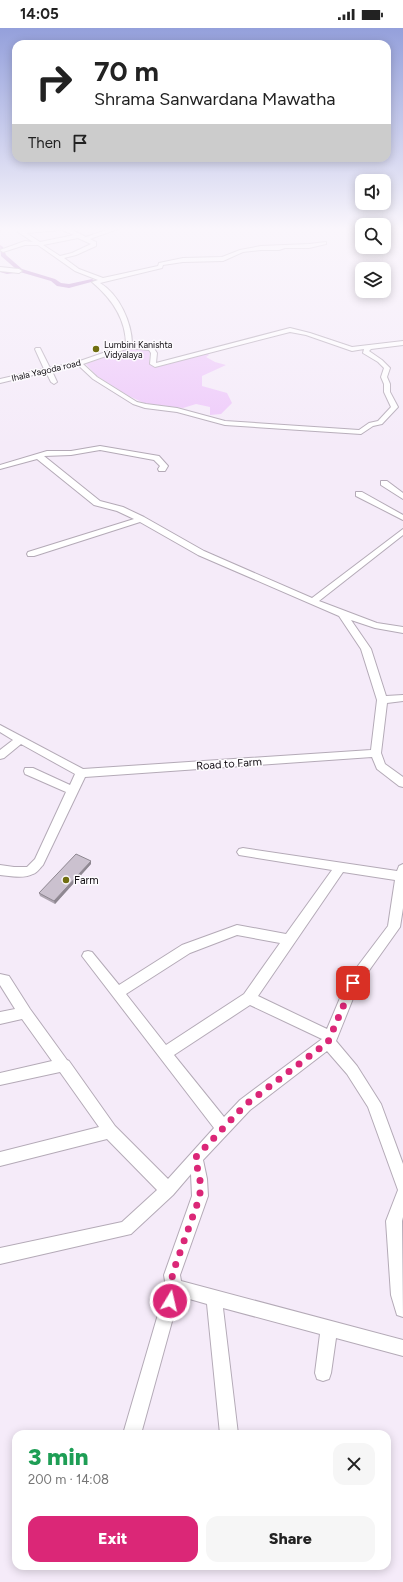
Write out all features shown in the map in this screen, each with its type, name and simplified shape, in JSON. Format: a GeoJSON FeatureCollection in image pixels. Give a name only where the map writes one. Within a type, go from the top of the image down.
{"type":"FeatureCollection","features":[{"type":"Feature","properties":{"kind":"street"},"geometry":{"type":"LineString","coordinates":[[114,301],[128,330],[129,346]]}},
{"type":"Feature","properties":{"kind":"street","name":"Ihala Yagoda road"},"geometry":{"type":"LineString","coordinates":[[0,381],[79,363],[129,346],[151,348],[154,353],[153,364],[155,365],[290,330],[308,334],[352,349],[403,343]]}},
{"type":"Feature","properties":{"kind":"street"},"geometry":{"type":"LineString","coordinates":[[79,363],[95,378],[135,403],[145,406],[177,410],[225,423],[361,432],[371,424],[380,423],[385,419],[387,414],[395,408],[387,392],[387,384],[384,377],[387,368],[380,361],[365,352],[368,348]]}},
{"type":"Feature","properties":{"kind":"street"},"geometry":{"type":"LineString","coordinates":[[38,349],[54,382]]}},
{"type":"Feature","properties":{"kind":"street"},"geometry":{"type":"LineString","coordinates":[[0,467],[47,453],[71,453],[100,448],[156,458],[164,466],[162,469]]}},
{"type":"Feature","properties":{"kind":"street"},"geometry":{"type":"LineString","coordinates":[[36,456],[40,457],[97,503],[120,509],[142,519],[201,553],[342,614],[375,625],[403,630]]}},
{"type":"Feature","properties":{"kind":"street"},"geometry":{"type":"LineString","coordinates":[[384,483],[403,497]]}},
{"type":"Feature","properties":{"kind":"street"},"geometry":{"type":"LineString","coordinates":[[359,494],[403,518]]}},
{"type":"Feature","properties":{"kind":"street"},"geometry":{"type":"LineString","coordinates":[[31,554],[142,519]]}},
{"type":"Feature","properties":{"kind":"street"},"geometry":{"type":"LineString","coordinates":[[313,602],[403,531]]}},
{"type":"Feature","properties":{"kind":"street"},"geometry":{"type":"LineString","coordinates":[[342,614],[366,649],[382,700],[376,753],[381,766],[403,783]]}},
{"type":"Feature","properties":{"kind":"street"},"geometry":{"type":"LineString","coordinates":[[382,700],[403,698]]}},
{"type":"Feature","properties":{"kind":"street"},"geometry":{"type":"LineString","coordinates":[[0,728],[81,773],[39,862],[30,871],[14,872],[0,870]]}},
{"type":"Feature","properties":{"kind":"street"},"geometry":{"type":"LineString","coordinates":[[0,755],[21,739]]}},
{"type":"Feature","properties":{"kind":"street","name":"Road to Farm"},"geometry":{"type":"LineString","coordinates":[[81,773],[376,753]]}},
{"type":"Feature","properties":{"kind":"street"},"geometry":{"type":"LineString","coordinates":[[29,771],[73,791]]}},
{"type":"Feature","properties":{"kind":"street"},"geometry":{"type":"LineString","coordinates":[[0,1256],[126,1229],[168,1190],[195,1158],[245,1105],[330,1039],[353,983],[394,927],[399,911],[402,872],[340,866],[243,852]]}},
{"type":"Feature","properties":{"kind":"street"},"geometry":{"type":"LineString","coordinates":[[165,1054],[250,998],[340,866]]}},
{"type":"Feature","properties":{"kind":"street"},"geometry":{"type":"LineString","coordinates":[[117,993],[186,949],[236,930],[290,940]]}},
{"type":"Feature","properties":{"kind":"street"},"geometry":{"type":"LineString","coordinates":[[88,956],[223,1128]]}},
{"type":"Feature","properties":{"kind":"street"},"geometry":{"type":"LineString","coordinates":[[0,979],[4,980],[25,1013],[64,1065],[110,1131],[168,1190]]}},
{"type":"Feature","properties":{"kind":"street"},"geometry":{"type":"LineString","coordinates":[[250,998],[330,1039],[374,1104],[403,1185]]}},
{"type":"Feature","properties":{"kind":"street"},"geometry":{"type":"LineString","coordinates":[[0,1018],[25,1013]]}},
{"type":"Feature","properties":{"kind":"street"},"geometry":{"type":"LineString","coordinates":[[0,1079],[64,1065]]}},
{"type":"Feature","properties":{"kind":"street"},"geometry":{"type":"LineString","coordinates":[[0,1159],[110,1131]]}},
{"type":"Feature","properties":{"kind":"street"},"geometry":{"type":"LineString","coordinates":[[133,1430],[174,1286],[172,1275],[200,1196],[200,1179],[195,1158]]}},
{"type":"Feature","properties":{"kind":"street"},"geometry":{"type":"LineString","coordinates":[[402,1300],[394,1221],[403,1195]]}},
{"type":"Feature","properties":{"kind":"street"},"geometry":{"type":"LineString","coordinates":[[174,1286],[403,1348]]}},
{"type":"Feature","properties":{"kind":"street"},"geometry":{"type":"LineString","coordinates":[[214,1297],[229,1430]]}},
{"type":"Feature","properties":{"kind":"street"},"geometry":{"type":"LineString","coordinates":[[323,1373],[329,1328]]}},
{"type":"Feature","properties":{"kind":"shaded area"},"geometry":{"type":"Polygon","coordinates":[[[130,348],[146,349],[150,351],[149,363],[152,366],[158,367],[207,353],[209,355],[206,357],[215,362],[226,365],[202,376],[202,386],[227,393],[232,403],[221,414],[210,415],[210,407],[196,404],[183,408],[144,403],[129,396],[97,376],[86,364],[130,348]]]}},
{"type":"Feature","properties":{"kind":"building","name":"Farm"},"geometry":{"type":"Polygon","coordinates":[[[76,854],[91,861],[54,901],[39,893],[76,854]]]}},
{"type":"Feature","properties":{"kind":"place","name":"Lumbini Kanishta Vidyalaya"},"geometry":{"type":"Point","coordinates":[96,349]}},
{"type":"Feature","properties":{"kind":"place","name":"Farm"},"geometry":{"type":"Point","coordinates":[66,880]}},
{"type":"Feature","properties":{"kind":"route"},"geometry":{"type":"LineString","coordinates":[[170,1301],[174,1286],[172,1275],[200,1196],[200,1179],[195,1158],[245,1105],[328,1042],[353,983]]}}]}
